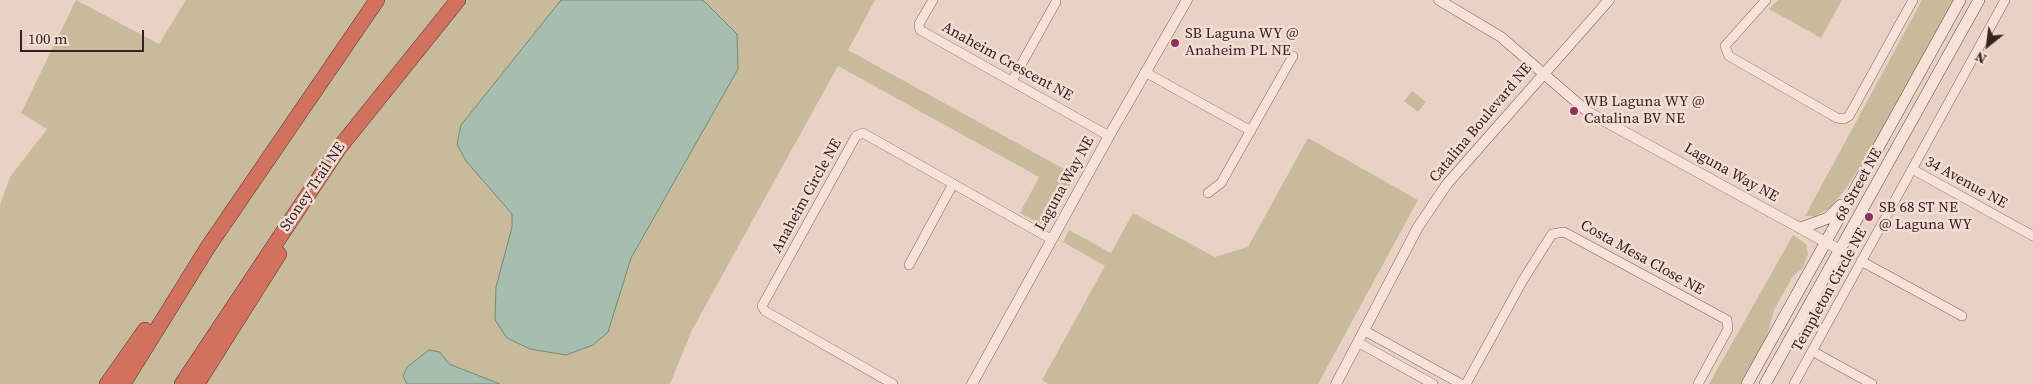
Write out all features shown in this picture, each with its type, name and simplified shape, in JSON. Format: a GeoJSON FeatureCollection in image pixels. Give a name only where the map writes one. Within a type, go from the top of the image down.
{"type":"FeatureCollection","features":[{"type":"Feature","properties":{"kind":"highway"},"geometry":{"type":"LineString","coordinates":[[123,384],[208,246],[377,0]]}},
{"type":"Feature","properties":{"kind":"highway","name":"Stoney Trail NE"},"geometry":{"type":"LineString","coordinates":[[182,384],[338,148],[458,0]]}},
{"type":"Feature","properties":{"kind":"highway"},"geometry":{"type":"LineString","coordinates":[[197,384],[274,263],[338,148]]}},
{"type":"Feature","properties":{"kind":"highway"},"geometry":{"type":"LineString","coordinates":[[107,384],[185,273],[208,246]]}},
{"type":"Feature","properties":{"kind":"main road","name":"68 Street NE"},"geometry":{"type":"LineString","coordinates":[[1747,384],[1960,0]]}},
{"type":"Feature","properties":{"kind":"main road","name":"68 Street NE"},"geometry":{"type":"LineString","coordinates":[[1765,384],[1979,0]]}},
{"type":"Feature","properties":{"kind":"main road"},"geometry":{"type":"LineString","coordinates":[[1801,228],[1828,218],[1850,197]]}},
{"type":"Feature","properties":{"kind":"street","name":"Anaheim Crescent NE"},"geometry":{"type":"LineString","coordinates":[[933,0],[919,24],[920,30],[1109,136]]}},
{"type":"Feature","properties":{"kind":"street","name":"Laguna Way NE"},"geometry":{"type":"LineString","coordinates":[[972,384],[1051,239],[1187,0]]}},
{"type":"Feature","properties":{"kind":"street","name":"Laguna Way NE"},"geometry":{"type":"LineString","coordinates":[[1439,0],[1501,37],[1544,72],[1588,112],[1840,250]]}},
{"type":"Feature","properties":{"kind":"street","name":"Catalina Boulevard NE"},"geometry":{"type":"LineString","coordinates":[[1336,384],[1418,227],[1446,184],[1609,0]]}},
{"type":"Feature","properties":{"kind":"street"},"geometry":{"type":"LineString","coordinates":[[1766,0],[1725,46],[1729,56],[1837,118],[1844,119],[1848,116],[1913,0]]}},
{"type":"Feature","properties":{"kind":"street","name":"Templeton Circle NE"},"geometry":{"type":"LineString","coordinates":[[1794,384],[2005,0]]}},
{"type":"Feature","properties":{"kind":"street"},"geometry":{"type":"LineString","coordinates":[[1012,81],[1056,2]]}},
{"type":"Feature","properties":{"kind":"street"},"geometry":{"type":"LineString","coordinates":[[1208,193],[1221,183],[1293,56]]}},
{"type":"Feature","properties":{"kind":"street"},"geometry":{"type":"LineString","coordinates":[[1145,72],[1251,131]]}},
{"type":"Feature","properties":{"kind":"street","name":"Anaheim Circle NE"},"geometry":{"type":"LineString","coordinates":[[893,384],[765,312],[762,306],[856,136],[863,134],[1051,239]]}},
{"type":"Feature","properties":{"kind":"street","name":"34 Avenue NE"},"geometry":{"type":"LineString","coordinates":[[1912,169],[2033,236]]}},
{"type":"Feature","properties":{"kind":"street"},"geometry":{"type":"LineString","coordinates":[[909,265],[953,184]]}},
{"type":"Feature","properties":{"kind":"street","name":"Costa Mesa Close NE"},"geometry":{"type":"LineString","coordinates":[[1466,384],[1523,280],[1552,234],[1564,232],[1726,320],[1728,329],[1698,384]]}},
{"type":"Feature","properties":{"kind":"street"},"geometry":{"type":"LineString","coordinates":[[1861,261],[1962,316]]}},
{"type":"Feature","properties":{"kind":"street"},"geometry":{"type":"LineString","coordinates":[[1365,331],[1461,384]]}},
{"type":"Feature","properties":{"kind":"street"},"geometry":{"type":"LineString","coordinates":[[1359,343],[1433,384]]}},
{"type":"Feature","properties":{"kind":"street"},"geometry":{"type":"LineString","coordinates":[[1812,351],[1872,384]]}},
{"type":"Feature","properties":{"kind":"shaded area"},"geometry":{"type":"Polygon","coordinates":[[[76,0],[159,44],[186,0],[875,0],[848,50],[1075,175],[1050,220],[1041,224],[1020,213],[1039,177],[838,66],[692,330],[670,384],[0,384],[0,205],[10,177],[47,129],[21,113],[76,0]]]}},
{"type":"Feature","properties":{"kind":"shaded area"},"geometry":{"type":"Polygon","coordinates":[[[561,0],[703,0],[737,34],[738,69],[631,258],[608,332],[593,345],[566,355],[530,349],[507,338],[495,320],[496,287],[512,227],[512,214],[466,161],[457,144],[461,125],[561,0]]]}},
{"type":"Feature","properties":{"kind":"shaded area"},"geometry":{"type":"Polygon","coordinates":[[[1778,0],[1842,0],[1821,38],[1769,9],[1778,0]]]}},
{"type":"Feature","properties":{"kind":"shaded area"},"geometry":{"type":"Polygon","coordinates":[[[1922,0],[1954,0],[1879,135],[1847,187],[1830,208],[1815,216],[1805,216],[1922,0]]]}},
{"type":"Feature","properties":{"kind":"shaded area"},"geometry":{"type":"Polygon","coordinates":[[[1412,91],[1426,102],[1418,112],[1404,101],[1412,91]]]}},
{"type":"Feature","properties":{"kind":"shaded area"},"geometry":{"type":"Polygon","coordinates":[[[1308,138],[1418,200],[1318,384],[1048,384],[1042,380],[1105,266],[1063,242],[1069,230],[1111,253],[1133,213],[1215,257],[1248,247],[1308,138]]]}},
{"type":"Feature","properties":{"kind":"shaded area"},"geometry":{"type":"Polygon","coordinates":[[[1793,235],[1806,244],[1808,254],[1803,268],[1793,276],[1774,310],[1767,336],[1741,384],[1709,384],[1793,235]]]}},
{"type":"Feature","properties":{"kind":"shaded area"},"geometry":{"type":"Polygon","coordinates":[[[429,350],[440,352],[449,364],[500,384],[407,384],[403,376],[407,367],[429,350]]]}},
{"type":"Feature","properties":{"kind":"place","name":"SB Laguna WY @ Anaheim PL NE"},"geometry":{"type":"Point","coordinates":[1175,43]}},
{"type":"Feature","properties":{"kind":"place","name":"WB Laguna WY @ Catalina BV NE"},"geometry":{"type":"Point","coordinates":[1574,111]}},
{"type":"Feature","properties":{"kind":"place","name":"SB 68 ST NE @ Laguna WY"},"geometry":{"type":"Point","coordinates":[1869,217]}}]}
